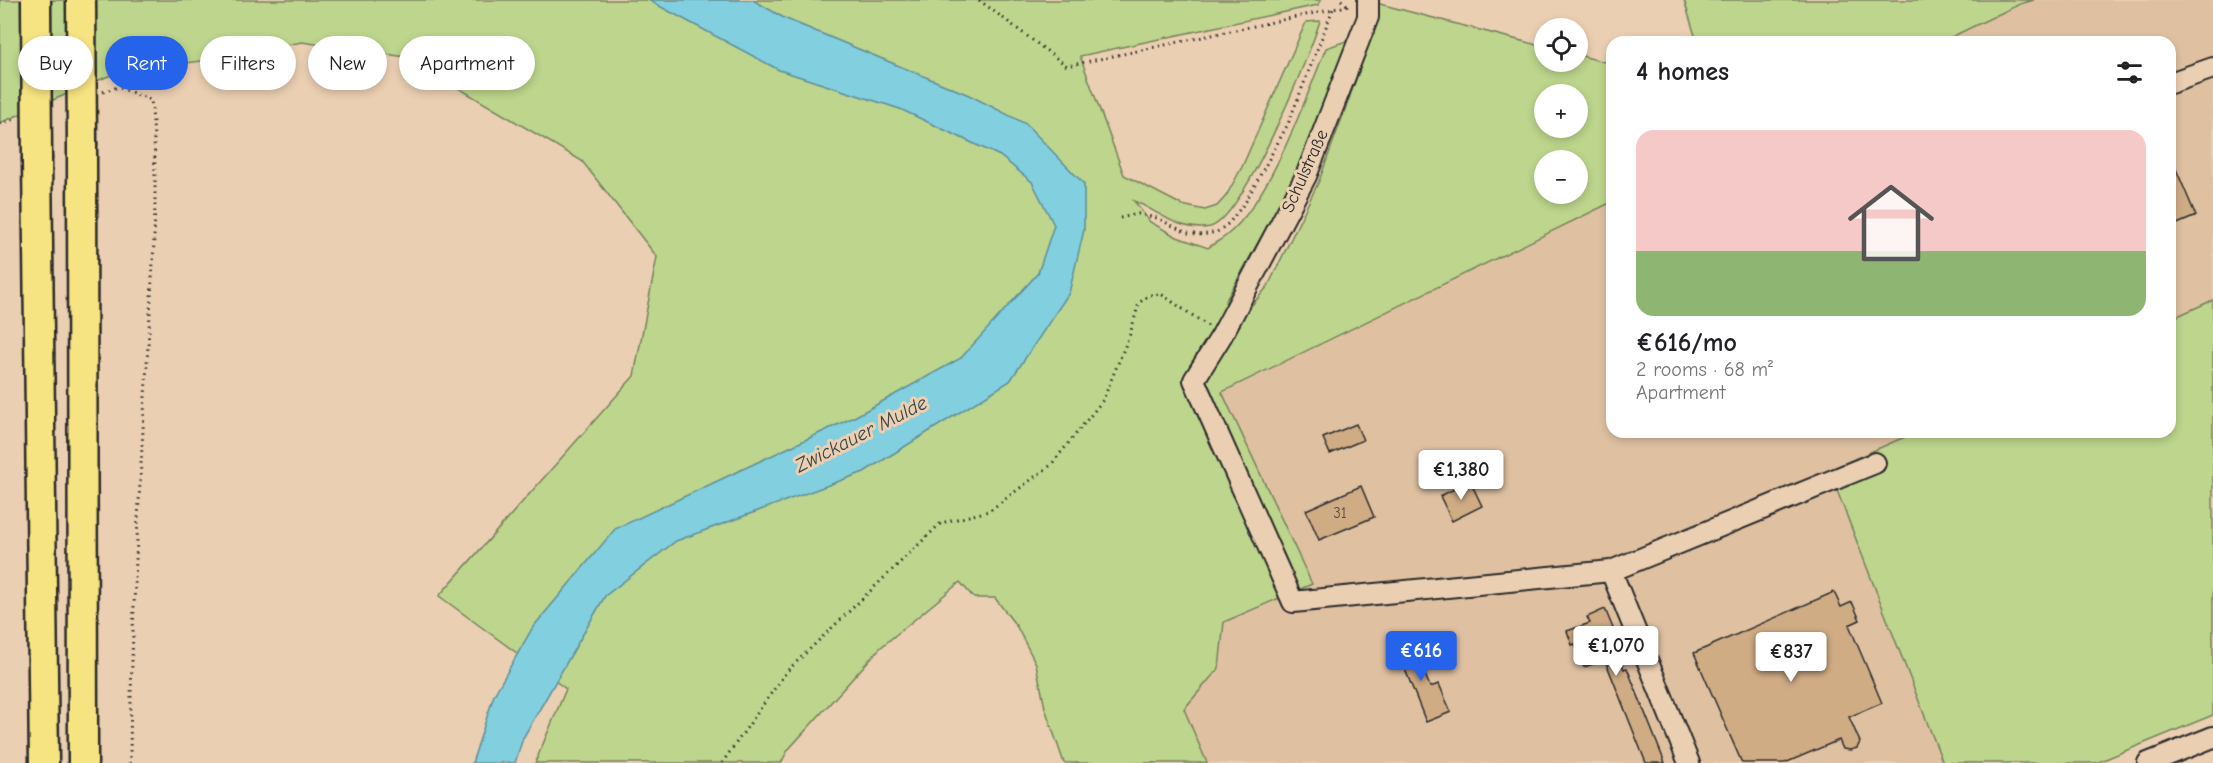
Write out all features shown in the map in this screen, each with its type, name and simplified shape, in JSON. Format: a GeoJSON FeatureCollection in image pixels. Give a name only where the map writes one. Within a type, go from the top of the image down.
{"type":"FeatureCollection","features":[{"type":"Feature","properties":{"kind":"highway"},"geometry":{"type":"LineString","coordinates":[[36,0],[44,763]]}},
{"type":"Feature","properties":{"kind":"highway"},"geometry":{"type":"LineString","coordinates":[[81,0],[83,763]]}},
{"type":"Feature","properties":{"kind":"street","name":"Schulstraße"},"geometry":{"type":"LineString","coordinates":[[1368,0],[1368,17],[1306,176],[1222,335],[1194,380],[1293,602],[1611,571]]}},
{"type":"Feature","properties":{"kind":"street"},"geometry":{"type":"LineString","coordinates":[[2176,82],[2213,69]]}},
{"type":"Feature","properties":{"kind":"street"},"geometry":{"type":"LineString","coordinates":[[1689,763],[1611,571],[1875,463]]}},
{"type":"Feature","properties":{"kind":"street"},"geometry":{"type":"LineString","coordinates":[[2148,763],[2213,737]]}},
{"type":"Feature","properties":{"kind":"path"},"geometry":{"type":"LineString","coordinates":[[979,0],[1067,66],[1332,9],[1288,124],[1246,201],[1229,223],[1217,232],[1202,235],[1187,233],[1157,218],[1138,213],[1120,218]]}},
{"type":"Feature","properties":{"kind":"path"},"geometry":{"type":"LineString","coordinates":[[1341,0],[1348,6]]}},
{"type":"Feature","properties":{"kind":"path"},"geometry":{"type":"LineString","coordinates":[[97,93],[118,87],[151,100],[155,145],[153,268],[130,689],[130,763]]}},
{"type":"Feature","properties":{"kind":"path"},"geometry":{"type":"LineString","coordinates":[[0,124],[22,117]]}},
{"type":"Feature","properties":{"kind":"path"},"geometry":{"type":"LineString","coordinates":[[722,763],[787,671],[941,523],[989,511],[1051,465],[1103,400],[1140,303],[1149,295],[1161,294],[1222,335]]}},
{"type":"Feature","properties":{"kind":"shaded area"},"geometry":{"type":"Polygon","coordinates":[[[2034,0],[2213,0],[2213,300],[2176,317],[2176,36],[1953,36],[2020,4],[2034,0]]]}},
{"type":"Feature","properties":{"kind":"shaded area"},"geometry":{"type":"Polygon","coordinates":[[[1606,205],[1606,438],[1903,438],[1830,471],[1943,763],[1207,763],[1184,709],[1219,668],[1224,622],[1311,584],[1222,393],[1606,205]]]}},
{"type":"Feature","properties":{"kind":"green space"},"geometry":{"type":"Polygon","coordinates":[[[0,0],[1321,0],[1318,5],[1080,56],[1124,175],[1182,205],[1205,210],[1217,206],[1226,196],[1242,167],[1306,22],[1320,21],[1303,67],[1273,134],[1240,196],[1224,217],[1210,227],[1189,227],[1134,201],[1150,222],[1177,237],[1208,248],[1227,235],[1242,220],[1272,175],[1326,48],[1349,40],[1296,174],[1225,302],[1246,312],[1268,286],[1319,181],[1377,22],[1376,3],[1534,44],[1534,72],[1588,72],[1588,58],[1606,62],[1606,205],[1222,392],[1312,584],[1224,622],[1219,668],[1184,709],[1207,763],[1064,763],[1045,708],[1036,664],[1017,627],[995,598],[974,598],[960,582],[880,648],[788,750],[781,763],[535,763],[566,689],[439,596],[634,376],[657,257],[582,161],[462,90],[535,90],[535,36],[399,36],[399,56],[387,54],[387,36],[308,36],[308,43],[296,43],[296,36],[200,36],[200,61],[188,63],[188,36],[105,36],[105,78],[93,83],[93,36],[18,36],[18,90],[76,90],[0,123],[0,0]]]}},
{"type":"Feature","properties":{"kind":"green space"},"geometry":{"type":"Polygon","coordinates":[[[1684,0],[2034,0],[2020,4],[1953,36],[1695,36],[1684,0]]]}},
{"type":"Feature","properties":{"kind":"green space"},"geometry":{"type":"Polygon","coordinates":[[[2213,300],[2213,715],[2096,763],[1943,763],[1829,470],[1902,438],[2176,438],[2176,317],[2213,300]]]}},
{"type":"Feature","properties":{"kind":"water","name":"Zwickauer Mulde"},"geometry":{"type":"Polygon","coordinates":[[[648,0],[753,0],[784,18],[969,95],[1026,124],[1084,184],[1084,230],[1069,293],[1010,381],[864,472],[676,541],[605,596],[523,738],[515,763],[472,763],[494,695],[533,627],[615,529],[856,416],[961,358],[1038,273],[1054,225],[1032,182],[1000,156],[900,109],[779,70],[648,0]]]}},
{"type":"Feature","properties":{"kind":"building"},"geometry":{"type":"Polygon","coordinates":[[[2176,169],[2196,216],[2176,224],[2176,169]]]}},
{"type":"Feature","properties":{"kind":"building"},"geometry":{"type":"Polygon","coordinates":[[[1356,424],[1363,440],[1330,454],[1323,438],[1356,424]]]}},
{"type":"Feature","properties":{"kind":"building"},"geometry":{"type":"Polygon","coordinates":[[[1470,481],[1482,506],[1452,521],[1440,496],[1470,481]]]}},
{"type":"Feature","properties":{"kind":"building"},"geometry":{"type":"Polygon","coordinates":[[[1361,486],[1374,517],[1319,540],[1306,510],[1361,486]]]}},
{"type":"Feature","properties":{"kind":"building"},"geometry":{"type":"Polygon","coordinates":[[[1834,592],[1841,607],[1852,602],[1860,620],[1849,625],[1882,703],[1849,717],[1860,742],[1857,748],[1843,749],[1839,740],[1785,763],[1742,763],[1694,653],[1834,592]]]}},
{"type":"Feature","properties":{"kind":"building"},"geometry":{"type":"Polygon","coordinates":[[[1605,609],[1617,638],[1613,640],[1624,669],[1627,668],[1665,763],[1646,763],[1605,660],[1584,667],[1575,644],[1572,645],[1567,631],[1590,623],[1587,617],[1605,609]]]}},
{"type":"Feature","properties":{"kind":"building"},"geometry":{"type":"Polygon","coordinates":[[[1408,634],[1430,687],[1439,684],[1451,712],[1426,722],[1393,639],[1408,634]]]}}]}
